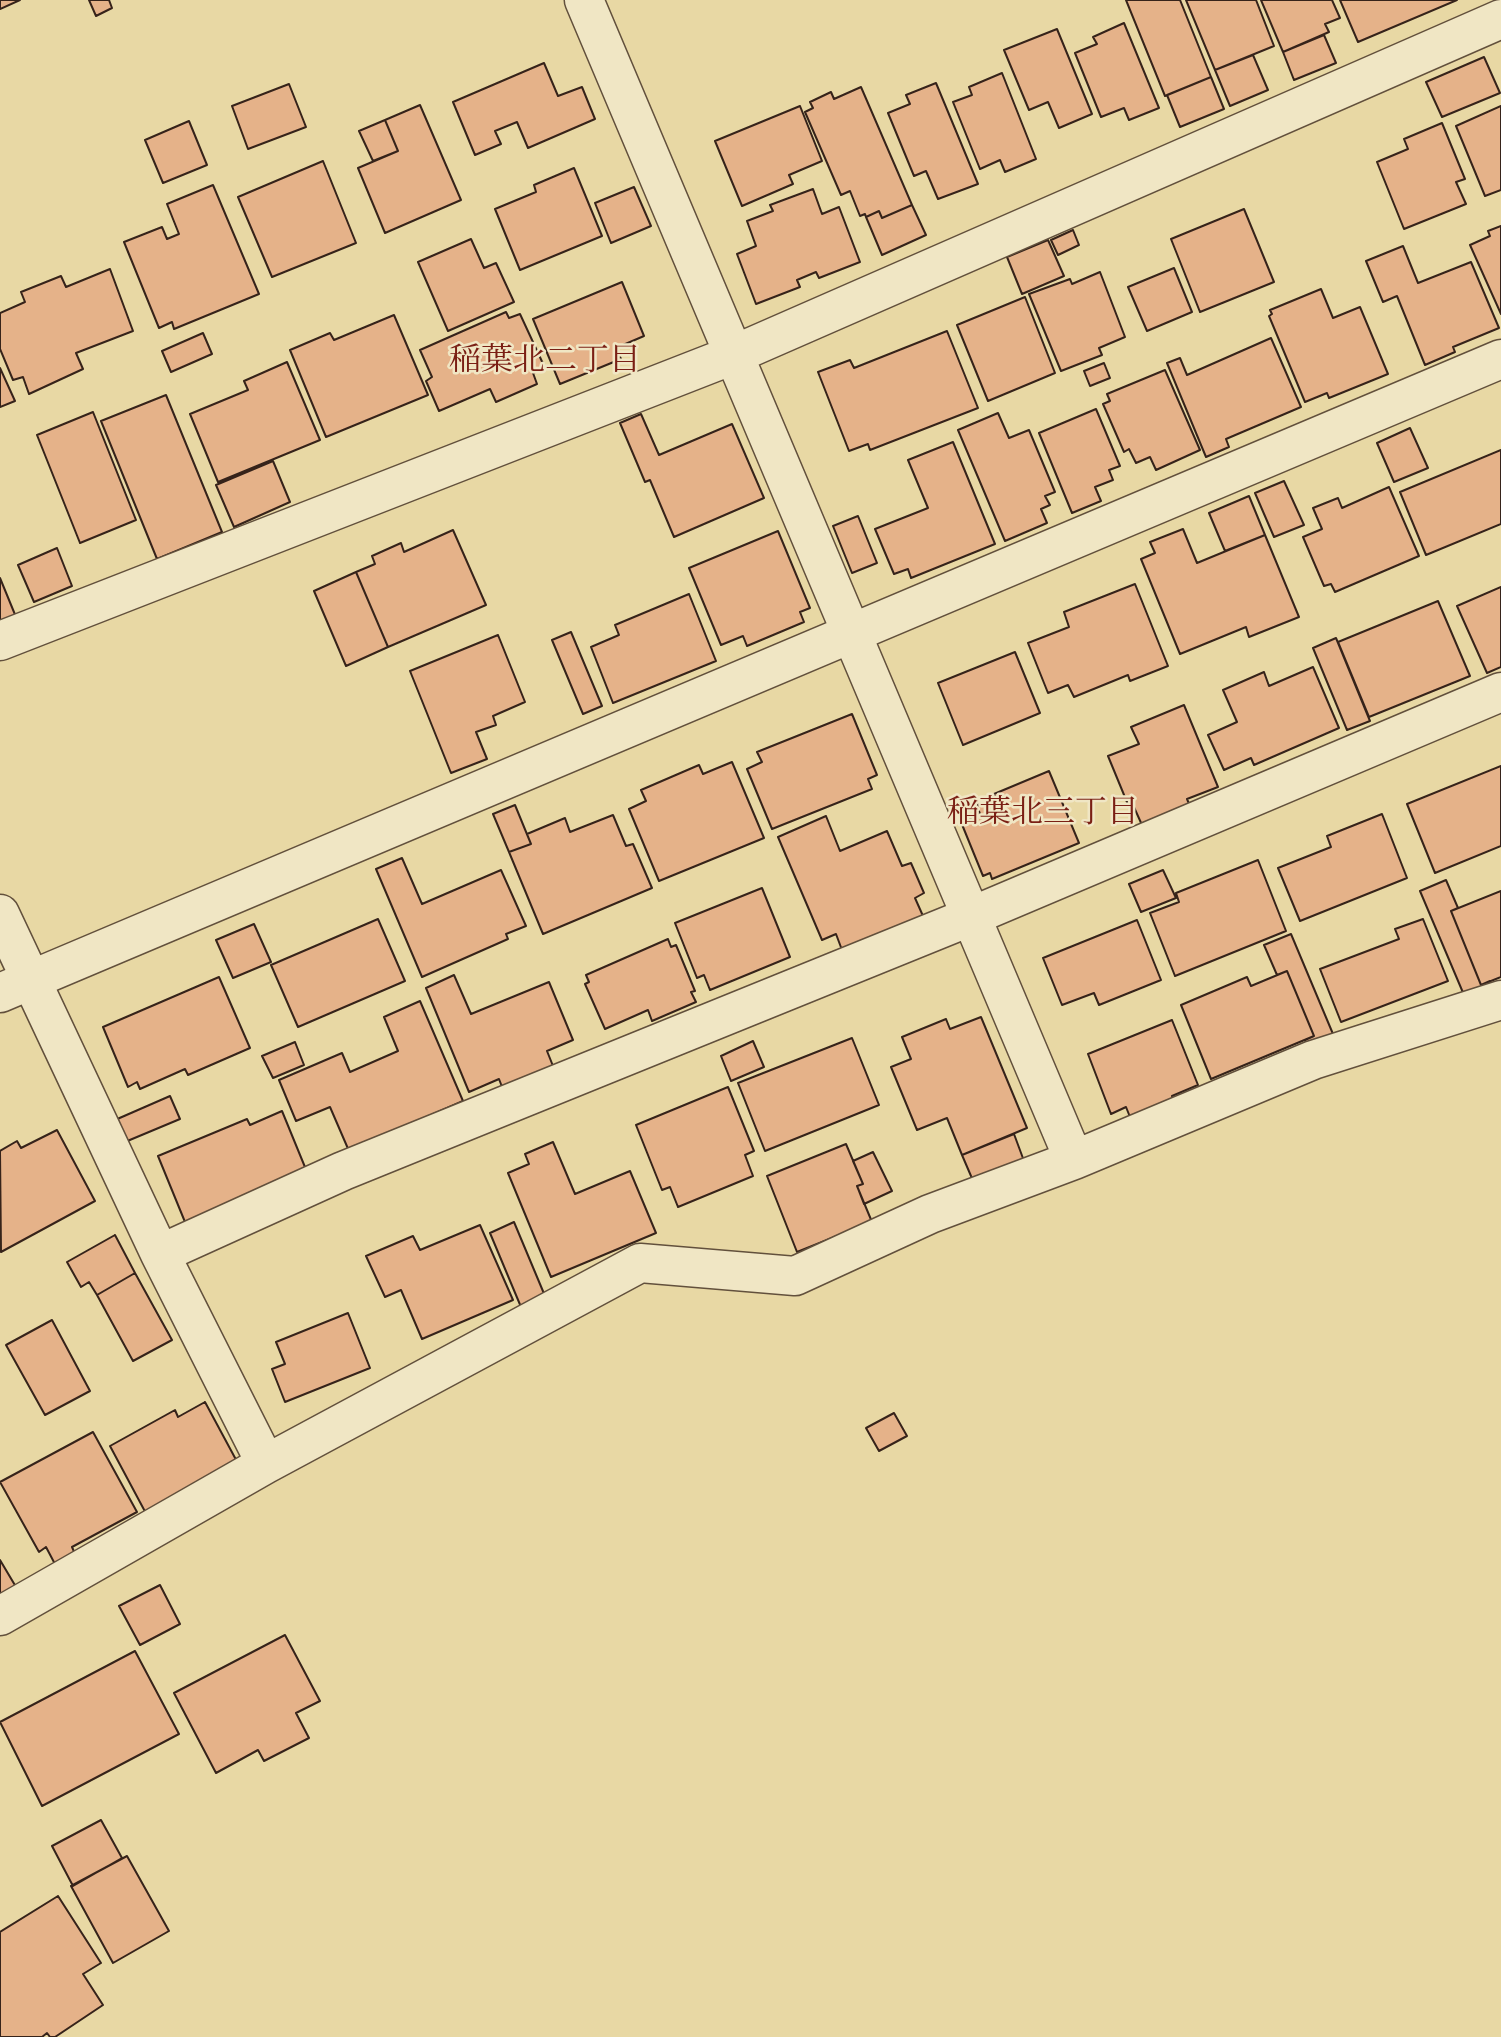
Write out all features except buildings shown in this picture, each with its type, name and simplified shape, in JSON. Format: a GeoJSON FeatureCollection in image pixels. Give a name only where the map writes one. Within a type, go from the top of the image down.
{"type":"FeatureCollection","features":[{"type":"Feature","properties":{"kind":"street"},"geometry":{"type":"LineString","coordinates":[[584,0],[1074,1160]]}},
{"type":"Feature","properties":{"kind":"street"},"geometry":{"type":"LineString","coordinates":[[0,641],[733,355],[1501,19]]}},
{"type":"Feature","properties":{"kind":"street"},"geometry":{"type":"LineString","coordinates":[[15,987],[1501,359]]}},
{"type":"Feature","properties":{"kind":"street"},"geometry":{"type":"LineString","coordinates":[[160,1254],[343,1171],[972,916],[1501,692]]}},
{"type":"Feature","properties":{"kind":"street"},"geometry":{"type":"LineString","coordinates":[[0,914],[15,987],[160,1254],[266,1464]]}},
{"type":"Feature","properties":{"kind":"street"},"geometry":{"type":"LineString","coordinates":[[0,1616],[266,1464],[640,1263],[795,1276],[930,1214],[1074,1160],[1313,1060],[1501,1000]]}},
{"type":"Feature","properties":{"kind":"district","name":"稲葉北二丁目"},"geometry":{"type":"Point","coordinates":[545,363]}},
{"type":"Feature","properties":{"kind":"district","name":"稲葉北三丁目"},"geometry":{"type":"Point","coordinates":[1043,815]}}]}
